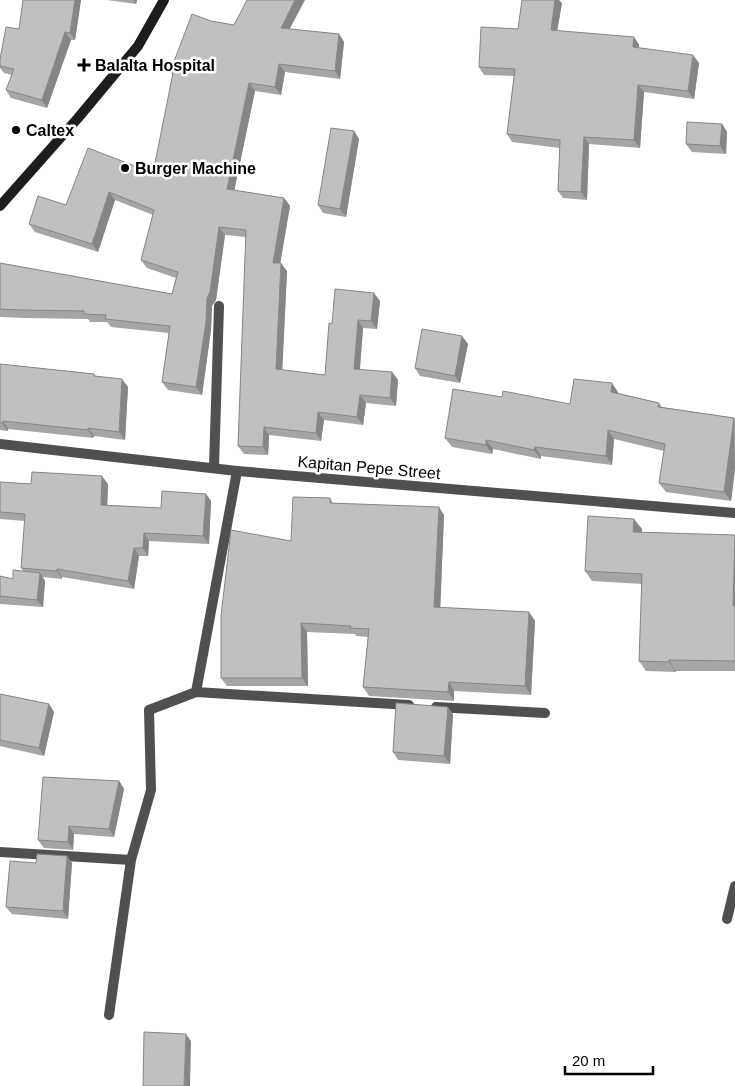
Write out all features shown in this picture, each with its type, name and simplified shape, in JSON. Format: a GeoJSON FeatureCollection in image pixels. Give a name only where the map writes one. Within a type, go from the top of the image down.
{"type":"FeatureCollection","features":[{"type":"Feature","properties":{"kind":"main road"},"geometry":{"type":"LineString","coordinates":[[0,206],[78,118],[138,46],[164,0]]}},
{"type":"Feature","properties":{"kind":"street"},"geometry":{"type":"LineString","coordinates":[[214,467],[219,306]]}},
{"type":"Feature","properties":{"kind":"street","name":"Kapitan Pepe Street"},"geometry":{"type":"LineString","coordinates":[[0,444],[238,470],[735,513]]}},
{"type":"Feature","properties":{"kind":"street"},"geometry":{"type":"LineString","coordinates":[[196,692],[238,470]]}},
{"type":"Feature","properties":{"kind":"street"},"geometry":{"type":"LineString","coordinates":[[109,1015],[130,860],[151,790],[149,710],[196,692],[545,713]]}},
{"type":"Feature","properties":{"kind":"street"},"geometry":{"type":"LineString","coordinates":[[0,852],[130,860]]}},
{"type":"Feature","properties":{"kind":"street"},"geometry":{"type":"LineString","coordinates":[[727,919],[735,886]]}},
{"type":"Feature","properties":{"kind":"building"},"geometry":{"type":"Polygon","coordinates":[[[23,0],[75,0],[70,33],[65,32],[42,100],[6,90],[14,69],[0,66],[6,27],[19,29],[23,0]]]}},
{"type":"Feature","properties":{"kind":"building"},"geometry":{"type":"Polygon","coordinates":[[[247,0],[295,0],[281,28],[339,34],[335,71],[279,64],[275,87],[249,83],[227,189],[284,198],[273,263],[281,263],[276,369],[325,375],[329,323],[332,324],[335,289],[374,293],[371,321],[358,320],[354,369],[392,372],[390,398],[360,395],[357,417],[318,412],[316,433],[264,427],[263,447],[238,446],[246,230],[219,227],[210,292],[207,298],[206,322],[196,387],[162,382],[170,326],[105,319],[106,315],[84,314],[84,311],[0,309],[0,263],[172,294],[178,272],[141,260],[154,210],[109,192],[92,244],[29,224],[38,196],[66,205],[88,148],[153,173],[173,73],[170,72],[192,14],[211,21],[234,25],[247,0]]]}},
{"type":"Feature","properties":{"kind":"building"},"geometry":{"type":"Polygon","coordinates":[[[522,0],[555,0],[551,30],[634,37],[633,47],[693,55],[688,91],[638,85],[634,140],[584,137],[581,192],[558,191],[560,140],[507,134],[515,69],[479,67],[481,27],[518,29],[522,0]]]}},
{"type":"Feature","properties":{"kind":"building"},"geometry":{"type":"Polygon","coordinates":[[[687,122],[722,124],[720,146],[686,144],[687,122]]]}},
{"type":"Feature","properties":{"kind":"building"},"geometry":{"type":"Polygon","coordinates":[[[331,128],[354,131],[340,209],[318,205],[331,128]]]}},
{"type":"Feature","properties":{"kind":"building"},"geometry":{"type":"Polygon","coordinates":[[[422,329],[462,336],[455,376],[415,368],[422,329]]]}},
{"type":"Feature","properties":{"kind":"building"},"geometry":{"type":"Polygon","coordinates":[[[0,364],[94,374],[94,376],[122,379],[119,432],[3,421],[0,423],[0,364]]]}},
{"type":"Feature","properties":{"kind":"building"},"geometry":{"type":"Polygon","coordinates":[[[574,379],[612,383],[611,392],[659,403],[658,407],[734,418],[724,492],[659,483],[665,444],[608,430],[606,456],[535,447],[534,450],[486,440],[486,445],[445,438],[453,389],[502,397],[503,391],[570,404],[574,379]]]}},
{"type":"Feature","properties":{"kind":"building"},"geometry":{"type":"Polygon","coordinates":[[[32,472],[102,476],[101,505],[161,508],[162,491],[206,494],[203,536],[144,533],[143,548],[134,548],[128,581],[57,569],[57,571],[21,568],[25,514],[0,512],[0,482],[31,484],[32,472]]]}},
{"type":"Feature","properties":{"kind":"building"},"geometry":{"type":"Polygon","coordinates":[[[293,497],[330,498],[330,503],[439,507],[434,607],[529,612],[525,686],[449,682],[448,692],[363,687],[369,629],[301,623],[302,678],[221,678],[221,616],[231,530],[291,541],[293,497]]]}},
{"type":"Feature","properties":{"kind":"building"},"geometry":{"type":"Polygon","coordinates":[[[588,516],[634,519],[633,532],[735,535],[733,606],[735,606],[735,661],[639,661],[642,574],[585,571],[588,516]]]}},
{"type":"Feature","properties":{"kind":"building"},"geometry":{"type":"Polygon","coordinates":[[[13,570],[40,573],[37,600],[0,596],[0,576],[13,579],[13,570]]]}},
{"type":"Feature","properties":{"kind":"building"},"geometry":{"type":"Polygon","coordinates":[[[0,694],[49,704],[39,748],[0,740],[0,694]]]}},
{"type":"Feature","properties":{"kind":"building"},"geometry":{"type":"Polygon","coordinates":[[[396,703],[448,707],[444,756],[393,752],[396,703]]]}},
{"type":"Feature","properties":{"kind":"building"},"geometry":{"type":"Polygon","coordinates":[[[43,777],[119,781],[109,829],[69,826],[68,842],[38,840],[43,777]]]}},
{"type":"Feature","properties":{"kind":"building"},"geometry":{"type":"Polygon","coordinates":[[[37,854],[67,856],[63,911],[6,907],[10,861],[36,863],[37,854]]]}},
{"type":"Feature","properties":{"kind":"building"},"geometry":{"type":"Polygon","coordinates":[[[144,1032],[186,1034],[184,1086],[143,1086],[144,1032]]]}},
{"type":"Feature","properties":{"kind":"place","name":"Balalta Hospital"},"geometry":{"type":"Point","coordinates":[84,65]}},
{"type":"Feature","properties":{"kind":"place","name":"Caltex"},"geometry":{"type":"Point","coordinates":[16,130]}},
{"type":"Feature","properties":{"kind":"place","name":"Burger Machine"},"geometry":{"type":"Point","coordinates":[125,168]}}]}
